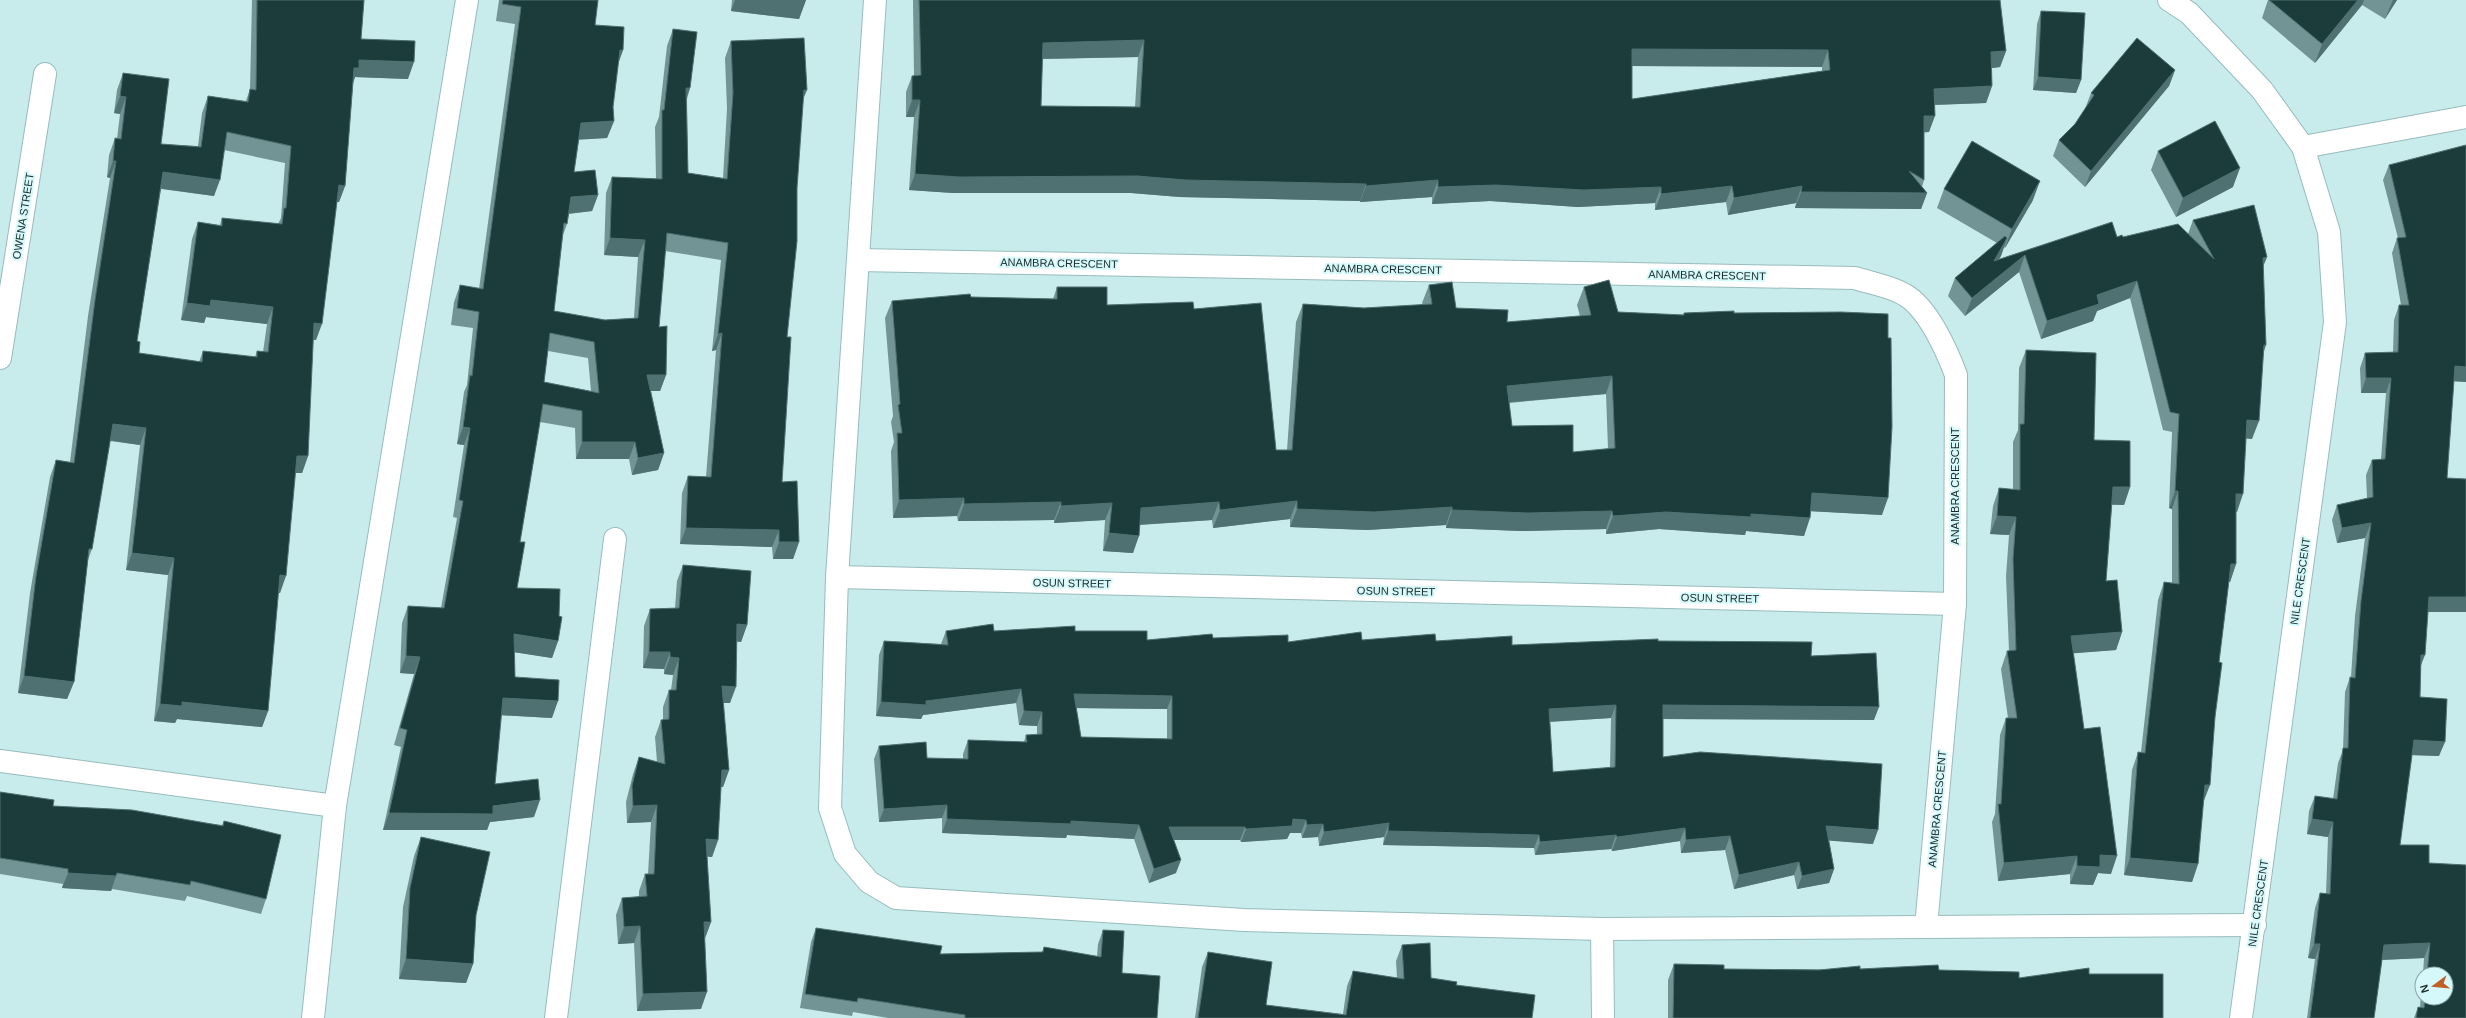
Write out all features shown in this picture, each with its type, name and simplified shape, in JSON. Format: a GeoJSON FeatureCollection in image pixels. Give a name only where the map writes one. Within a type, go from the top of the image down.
{"type":"FeatureCollection","features":[{"type":"Feature","properties":{"kind":"street"},"geometry":{"type":"LineString","coordinates":[[313,1018],[335,806],[467,0]]}},
{"type":"Feature","properties":{"kind":"street"},"geometry":{"type":"LineString","coordinates":[[875,0],[837,577],[830,808],[845,854],[869,882],[896,898],[1244,920],[1602,930],[2255,925]]}},
{"type":"Feature","properties":{"kind":"street","name":"NILE CRESCENT"},"geometry":{"type":"LineString","coordinates":[[2169,0],[2194,6],[2262,90],[2303,147],[2329,232],[2335,322],[2255,925],[2241,1018]]}},
{"type":"Feature","properties":{"kind":"street","name":"OWENA STREET"},"geometry":{"type":"LineString","coordinates":[[0,358],[45,74]]}},
{"type":"Feature","properties":{"kind":"street"},"geometry":{"type":"LineString","coordinates":[[2303,147],[2466,117]]}},
{"type":"Feature","properties":{"kind":"street","name":"ANAMBRA CRESCENT"},"geometry":{"type":"LineString","coordinates":[[858,260],[1855,278],[1905,295],[1926,316],[1945,345],[1956,375],[1955,604],[1926,927]]}},
{"type":"Feature","properties":{"kind":"street"},"geometry":{"type":"LineString","coordinates":[[556,1018],[615,539]]}},
{"type":"Feature","properties":{"kind":"street","name":"OSUN STREET"},"geometry":{"type":"LineString","coordinates":[[837,577],[1955,604]]}},
{"type":"Feature","properties":{"kind":"street"},"geometry":{"type":"LineString","coordinates":[[0,761],[335,806]]}},
{"type":"Feature","properties":{"kind":"street"},"geometry":{"type":"LineString","coordinates":[[1602,930],[1603,1018]]}},
{"type":"Feature","properties":{"kind":"building"},"geometry":{"type":"Polygon","coordinates":[[[257,0],[364,0],[361,39],[415,41],[414,62],[359,60],[359,68],[354,68],[345,186],[339,185],[322,324],[314,323],[308,456],[297,456],[286,576],[280,575],[268,711],[182,702],[182,706],[160,704],[174,558],[132,553],[146,428],[113,424],[92,549],[89,549],[74,682],[24,676],[36,576],[56,460],[74,463],[95,300],[116,161],[113,161],[115,138],[121,139],[126,97],[120,96],[123,73],[169,79],[161,144],[201,147],[208,96],[248,102],[250,89],[256,90],[257,0]],[[227,132],[220,180],[163,172],[137,341],[140,342],[139,353],[202,362],[203,351],[257,357],[257,351],[268,352],[273,307],[211,300],[210,306],[187,303],[198,222],[222,226],[222,218],[282,224],[284,208],[286,208],[291,146],[227,132]]]}},
{"type":"Feature","properties":{"kind":"building"},"geometry":{"type":"Polygon","coordinates":[[[503,0],[598,0],[595,25],[624,27],[623,50],[620,50],[613,107],[614,121],[581,123],[574,172],[595,170],[598,195],[571,197],[567,224],[564,223],[554,311],[605,320],[638,318],[645,240],[610,238],[612,177],[662,179],[662,110],[664,110],[673,29],[697,32],[690,88],[686,88],[688,173],[727,179],[733,93],[731,41],[804,38],[807,90],[804,90],[797,188],[797,241],[787,337],[791,337],[782,482],[797,481],[799,542],[779,542],[779,530],[686,528],[688,476],[711,477],[722,333],[718,334],[728,243],[667,233],[659,327],[667,326],[666,375],[647,375],[664,453],[638,458],[635,442],[582,442],[582,411],[543,404],[520,542],[525,542],[517,588],[560,589],[559,616],[562,617],[558,641],[514,634],[515,677],[559,680],[558,701],[503,698],[495,784],[538,779],[540,800],[493,806],[493,814],[389,813],[407,730],[400,728],[420,657],[406,656],[408,606],[444,608],[463,501],[459,500],[470,428],[463,427],[470,375],[472,376],[479,312],[457,308],[460,285],[483,289],[521,7],[502,4],[503,0]],[[550,333],[544,382],[599,393],[594,342],[550,333]]]}},
{"type":"Feature","properties":{"kind":"building"},"geometry":{"type":"Polygon","coordinates":[[[919,0],[2000,0],[2006,51],[1991,52],[1992,86],[1934,89],[1935,116],[1924,116],[1924,180],[1909,171],[1927,193],[1801,192],[1802,186],[1734,198],[1732,186],[1661,194],[1661,187],[1584,190],[1496,185],[1438,187],[1438,180],[1366,186],[1366,184],[1186,180],[1137,176],[959,177],[915,174],[920,100],[912,100],[912,76],[921,75],[919,0]],[[1144,40],[1043,43],[1041,106],[1140,107],[1144,40]],[[1632,49],[1632,99],[1830,70],[1828,50],[1632,49]]]}},
{"type":"Feature","properties":{"kind":"building"},"geometry":{"type":"Polygon","coordinates":[[[2269,0],[2358,0],[2322,44],[2269,0]]]}},
{"type":"Feature","properties":{"kind":"building"},"geometry":{"type":"Polygon","coordinates":[[[2041,11],[2085,13],[2081,80],[2038,77],[2041,11]]]}},
{"type":"Feature","properties":{"kind":"building"},"geometry":{"type":"Polygon","coordinates":[[[2137,38],[2175,70],[2091,171],[2059,140],[2075,124],[2094,95],[2091,93],[2137,38]]]}},
{"type":"Feature","properties":{"kind":"building"},"geometry":{"type":"Polygon","coordinates":[[[2215,121],[2240,168],[2183,198],[2158,151],[2215,121]]]}},
{"type":"Feature","properties":{"kind":"building"},"geometry":{"type":"Polygon","coordinates":[[[1972,141],[2040,181],[2012,229],[1944,189],[1972,141]]]}},
{"type":"Feature","properties":{"kind":"building"},"geometry":{"type":"Polygon","coordinates":[[[2466,145],[2466,367],[2455,366],[2447,478],[2466,479],[2466,597],[2429,597],[2425,655],[2421,655],[2420,697],[2447,699],[2445,742],[2414,740],[2400,845],[2429,845],[2429,863],[2466,865],[2466,1018],[2416,1018],[2418,1007],[2454,1006],[2454,966],[2428,966],[2430,943],[2384,945],[2374,1018],[2310,1018],[2320,944],[2314,944],[2320,893],[2330,894],[2333,822],[2312,819],[2315,796],[2337,799],[2343,748],[2348,748],[2350,677],[2355,678],[2361,601],[2371,523],[2342,528],[2337,505],[2373,497],[2372,460],[2385,459],[2391,378],[2366,378],[2365,353],[2398,352],[2399,305],[2409,305],[2397,238],[2406,237],[2389,165],[2466,145]]]}},
{"type":"Feature","properties":{"kind":"building"},"geometry":{"type":"Polygon","coordinates":[[[2254,205],[2267,257],[2263,258],[2266,345],[2264,345],[2259,421],[2247,420],[2243,494],[2236,494],[2236,564],[2231,564],[2219,662],[2222,663],[2215,717],[2210,785],[2205,785],[2198,864],[2130,858],[2138,752],[2145,753],[2164,582],[2179,584],[2178,491],[2175,491],[2179,414],[2170,412],[2137,281],[2097,295],[2099,304],[2047,321],[2025,255],[1972,298],[1955,278],[2005,236],[2007,238],[1994,261],[2112,222],[2117,237],[2122,235],[2123,237],[2178,224],[2214,259],[2193,220],[2254,205]]]}},
{"type":"Feature","properties":{"kind":"building"},"geometry":{"type":"Polygon","coordinates":[[[1609,280],[1618,312],[1684,315],[1684,313],[1734,311],[1734,313],[1841,312],[1888,314],[1888,338],[1891,338],[1892,427],[1888,498],[1812,493],[1810,518],[1751,514],[1751,517],[1666,512],[1613,516],[1612,511],[1528,513],[1452,510],[1452,507],[1374,512],[1297,509],[1297,501],[1220,510],[1219,502],[1141,508],[1139,536],[1109,533],[1112,503],[1061,506],[1061,502],[964,504],[964,498],[899,500],[897,433],[902,433],[898,405],[900,404],[892,301],[970,294],[971,297],[1057,299],[1057,287],[1107,287],[1107,305],[1193,302],[1194,309],[1261,303],[1276,450],[1292,450],[1303,304],[1364,308],[1432,304],[1429,285],[1452,282],[1456,308],[1508,310],[1507,322],[1591,315],[1584,287],[1609,280]],[[1612,376],[1507,386],[1512,426],[1573,425],[1573,452],[1615,448],[1612,376]]]}},
{"type":"Feature","properties":{"kind":"building"},"geometry":{"type":"Polygon","coordinates":[[[2026,350],[2096,353],[2094,440],[2130,441],[2130,487],[2113,487],[2106,581],[2117,580],[2122,632],[2071,636],[2084,729],[2100,727],[2117,856],[2100,855],[2100,867],[2077,866],[2077,856],[2004,863],[1998,804],[2001,804],[2006,718],[2017,718],[2007,651],[2016,650],[2013,559],[2016,517],[1997,516],[1999,488],[2020,490],[2020,424],[2024,424],[2026,350]]]}},
{"type":"Feature","properties":{"kind":"building"},"geometry":{"type":"Polygon","coordinates":[[[683,565],[751,571],[747,625],[737,624],[736,687],[722,686],[729,770],[722,770],[718,840],[706,839],[711,922],[704,922],[707,992],[643,994],[640,926],[624,927],[622,898],[647,896],[645,874],[654,874],[657,805],[633,806],[632,786],[639,757],[665,764],[661,720],[669,719],[669,690],[676,690],[679,658],[670,657],[670,652],[649,652],[650,609],[679,608],[683,565]]]}},
{"type":"Feature","properties":{"kind":"building"},"geometry":{"type":"Polygon","coordinates":[[[993,624],[994,631],[1075,626],[1075,631],[1147,631],[1147,640],[1212,634],[1213,638],[1288,635],[1288,642],[1361,632],[1362,640],[1435,634],[1436,641],[1512,636],[1512,645],[1658,639],[1658,641],[1812,642],[1811,656],[1876,653],[1879,707],[1663,705],[1663,757],[1700,752],[1882,764],[1878,830],[1826,826],[1834,869],[1802,876],[1799,862],[1739,875],[1730,836],[1686,840],[1685,828],[1617,837],[1616,835],[1540,842],[1539,835],[1388,831],[1389,823],[1324,832],[1323,824],[1307,825],[1306,820],[1293,819],[1292,826],[1246,829],[1245,827],[1169,827],[1181,860],[1154,869],[1139,825],[1071,821],[1071,824],[947,819],[947,805],[884,809],[879,746],[926,742],[927,758],[968,759],[968,740],[1027,742],[1026,735],[1042,734],[1042,712],[1024,711],[1021,689],[926,701],[926,705],[881,702],[884,641],[948,645],[946,631],[993,624]],[[1074,694],[1081,737],[1172,739],[1172,696],[1074,694]],[[1616,705],[1549,709],[1553,772],[1615,767],[1616,705]]]}},
{"type":"Feature","properties":{"kind":"building"},"geometry":{"type":"Polygon","coordinates":[[[0,792],[54,800],[53,806],[132,810],[223,826],[224,821],[281,835],[266,899],[191,881],[190,885],[117,873],[116,876],[68,873],[68,869],[0,858],[0,792]]]}},
{"type":"Feature","properties":{"kind":"building"},"geometry":{"type":"Polygon","coordinates":[[[421,837],[490,852],[476,915],[473,964],[406,959],[410,888],[421,837]]]}},
{"type":"Feature","properties":{"kind":"building"},"geometry":{"type":"Polygon","coordinates":[[[816,928],[942,946],[940,954],[1043,952],[1044,947],[1101,957],[1103,930],[1124,931],[1122,973],[1160,976],[1157,1018],[965,1018],[965,1015],[858,998],[857,1002],[805,994],[816,928]]]}},
{"type":"Feature","properties":{"kind":"building"},"geometry":{"type":"Polygon","coordinates":[[[1430,943],[1431,978],[1457,982],[1456,985],[1535,995],[1532,1018],[1198,1018],[1208,952],[1272,962],[1266,1005],[1346,1015],[1353,971],[1404,979],[1402,945],[1430,943]]]}},
{"type":"Feature","properties":{"kind":"building"},"geometry":{"type":"Polygon","coordinates":[[[1674,964],[1724,965],[1724,969],[1819,970],[1860,966],[1860,969],[1938,965],[1939,970],[2019,972],[2019,978],[2089,968],[2089,974],[2163,974],[2163,1018],[1673,1018],[1674,964]]]}}]}
